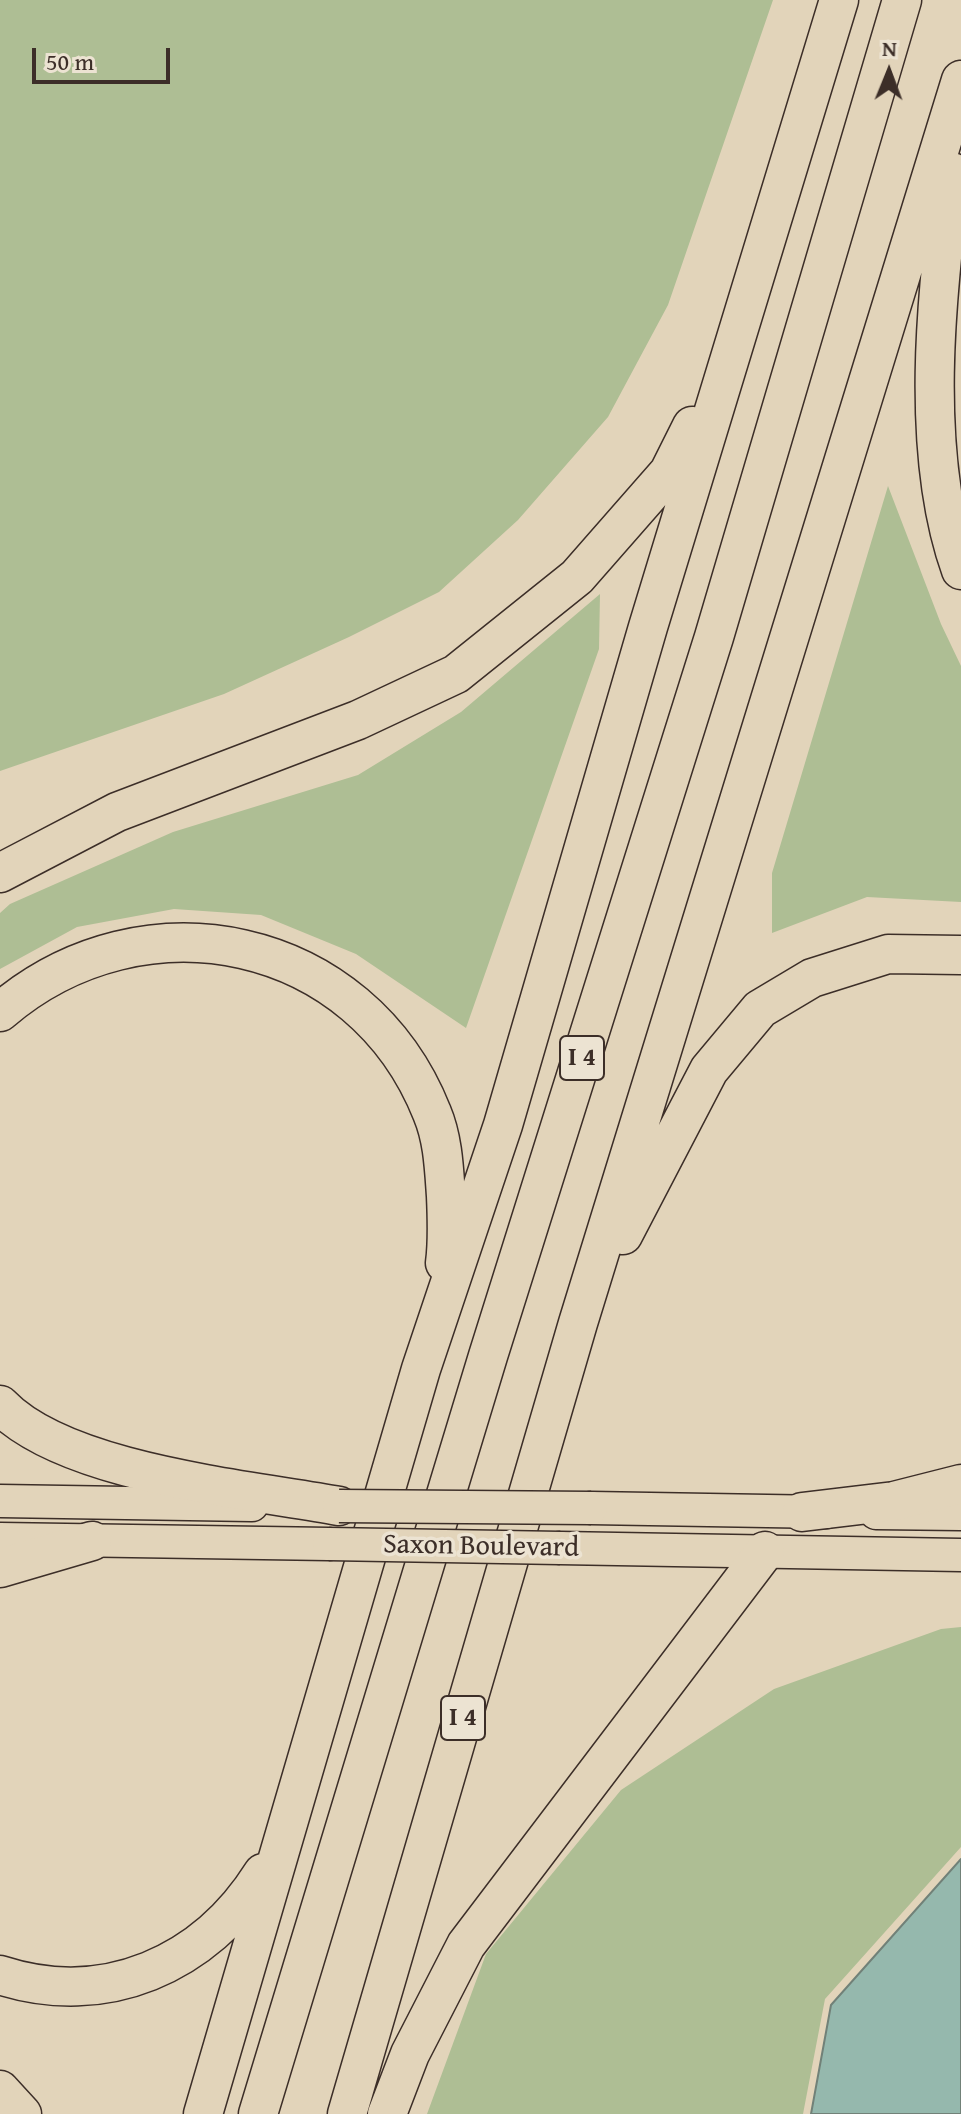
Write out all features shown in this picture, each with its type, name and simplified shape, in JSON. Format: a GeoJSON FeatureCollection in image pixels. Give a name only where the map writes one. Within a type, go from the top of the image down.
{"type":"FeatureCollection","features":[{"type":"Feature","properties":{"kind":"highway"},"geometry":{"type":"LineString","coordinates":[[203,2114],[282,1835],[421,1369],[503,1125],[648,627],[839,0]]}},
{"type":"Feature","properties":{"kind":"highway","name":"I 4"},"geometry":{"type":"LineString","coordinates":[[258,2114],[488,1356],[714,637],[902,0]]}},
{"type":"Feature","properties":{"kind":"highway","name":"I 4"},"geometry":{"type":"LineString","coordinates":[[347,2114],[578,1323],[961,80]]}},
{"type":"Feature","properties":{"kind":"highway"},"geometry":{"type":"LineString","coordinates":[[961,100],[939,268],[936,449],[961,570]]}},
{"type":"Feature","properties":{"kind":"highway"},"geometry":{"type":"LineString","coordinates":[[0,873],[117,812],[358,720],[456,674],[577,577],[669,472],[740,331]]}},
{"type":"Feature","properties":{"kind":"highway"},"geometry":{"type":"LineString","coordinates":[[0,1012],[54,973],[87,958],[123,947],[197,942],[274,957],[339,992],[368,1016],[411,1072],[432,1113],[442,1147],[446,1258],[421,1369]]}},
{"type":"Feature","properties":{"kind":"highway"},"geometry":{"type":"LineString","coordinates":[[578,1323],[709,1070],[760,1009],[812,978],[888,954],[961,955]]}},
{"type":"Feature","properties":{"kind":"highway"},"geometry":{"type":"LineString","coordinates":[[0,1405],[41,1435],[75,1452],[127,1467],[339,1506]]}},
{"type":"Feature","properties":{"kind":"highway"},"geometry":{"type":"LineString","coordinates":[[802,1512],[894,1501],[961,1484]]}},
{"type":"Feature","properties":{"kind":"highway"},"geometry":{"type":"LineString","coordinates":[[0,1568],[92,1541]]}},
{"type":"Feature","properties":{"kind":"highway"},"geometry":{"type":"LineString","coordinates":[[387,2114],[410,2054],[466,1945],[765,1551]]}},
{"type":"Feature","properties":{"kind":"highway"},"geometry":{"type":"LineString","coordinates":[[0,1975],[25,1983],[98,1987],[132,1980],[160,1968],[207,1940],[229,1918],[249,1896],[282,1835]]}},
{"type":"Feature","properties":{"kind":"highway"},"geometry":{"type":"LineString","coordinates":[[0,2090],[22,2114]]}},
{"type":"Feature","properties":{"kind":"main road","name":"Saxon Boulevard"},"geometry":{"type":"LineString","coordinates":[[0,1501],[961,1514]]}},
{"type":"Feature","properties":{"kind":"main road","name":"Saxon Boulevard"},"geometry":{"type":"LineString","coordinates":[[0,1539],[961,1555]]}},
{"type":"Feature","properties":{"kind":"green space"},"geometry":{"type":"Polygon","coordinates":[[[0,0],[773,0],[668,305],[608,417],[518,520],[439,592],[349,637],[224,694],[0,771],[0,0]]]}},
{"type":"Feature","properties":{"kind":"green space"},"geometry":{"type":"Polygon","coordinates":[[[888,486],[941,624],[961,666],[961,902],[867,897],[772,933],[772,873],[888,486]]]}},
{"type":"Feature","properties":{"kind":"green space"},"geometry":{"type":"Polygon","coordinates":[[[600,594],[599,649],[466,1028],[356,954],[261,915],[174,909],[77,927],[0,969],[0,913],[10,904],[173,832],[358,775],[461,712],[600,594]]]}},
{"type":"Feature","properties":{"kind":"green space"},"geometry":{"type":"Polygon","coordinates":[[[961,1627],[961,1847],[825,1999],[803,2114],[427,2114],[486,1954],[621,1790],[774,1689],[941,1629],[961,1627]]]}},
{"type":"Feature","properties":{"kind":"water"},"geometry":{"type":"Polygon","coordinates":[[[961,1859],[961,2114],[811,2114],[831,2005],[961,1859]]]}}]}
